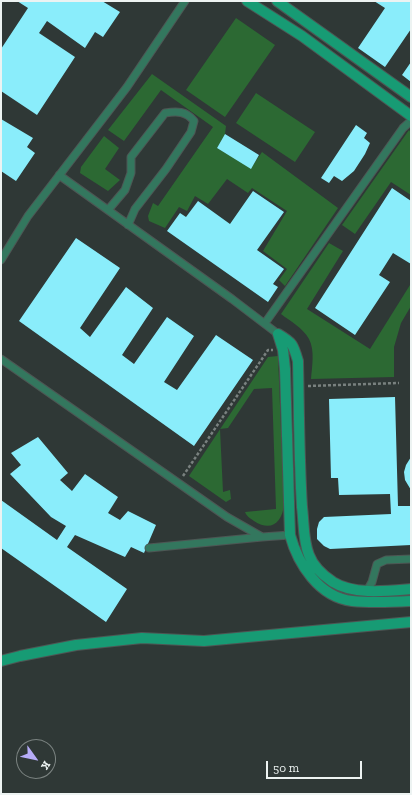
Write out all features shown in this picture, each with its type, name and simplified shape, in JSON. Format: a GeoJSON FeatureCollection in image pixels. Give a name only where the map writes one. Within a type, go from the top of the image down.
{"type":"FeatureCollection","features":[{"type":"Feature","properties":{"kind":"street"},"geometry":{"type":"LineString","coordinates":[[247,1],[302,36],[411,116]]}},
{"type":"Feature","properties":{"kind":"street"},"geometry":{"type":"LineString","coordinates":[[277,1],[411,97]]}},
{"type":"Feature","properties":{"kind":"street"},"geometry":{"type":"LineString","coordinates":[[278,334],[283,350],[286,369],[290,535],[294,549],[304,568],[313,580],[338,597],[351,601],[411,601]]}},
{"type":"Feature","properties":{"kind":"street"},"geometry":{"type":"LineString","coordinates":[[278,334],[290,341],[294,347],[298,361],[304,536],[309,555],[324,576],[335,583],[367,591],[381,592],[411,590]]}},
{"type":"Feature","properties":{"kind":"street"},"geometry":{"type":"LineString","coordinates":[[1,661],[76,645],[142,638],[204,640],[411,622]]}},
{"type":"Feature","properties":{"kind":"lane"},"geometry":{"type":"LineString","coordinates":[[1,260],[28,216],[127,87],[185,1]]}},
{"type":"Feature","properties":{"kind":"lane"},"geometry":{"type":"LineString","coordinates":[[108,210],[125,190],[131,173],[131,157],[165,113],[175,111],[190,115],[194,121],[192,132],[135,209],[128,225]]}},
{"type":"Feature","properties":{"kind":"lane"},"geometry":{"type":"LineString","coordinates":[[264,323],[403,128],[411,121]]}},
{"type":"Feature","properties":{"kind":"lane"},"geometry":{"type":"LineString","coordinates":[[59,175],[278,334]]}},
{"type":"Feature","properties":{"kind":"lane"},"geometry":{"type":"LineString","coordinates":[[1,359],[227,517],[262,538]]}},
{"type":"Feature","properties":{"kind":"lane"},"geometry":{"type":"LineString","coordinates":[[149,548],[290,535]]}},
{"type":"Feature","properties":{"kind":"lane"},"geometry":{"type":"LineString","coordinates":[[367,591],[372,582],[377,564],[386,560],[411,559]]}},
{"type":"Feature","properties":{"kind":"path"},"geometry":{"type":"LineString","coordinates":[[178,483],[268,350],[283,350]]}},
{"type":"Feature","properties":{"kind":"path"},"geometry":{"type":"LineString","coordinates":[[307,386],[399,383]]}},
{"type":"Feature","properties":{"kind":"green space"},"geometry":{"type":"Polygon","coordinates":[[[236,18],[275,45],[225,117],[186,90],[236,18]]]}},
{"type":"Feature","properties":{"kind":"green space"},"geometry":{"type":"Polygon","coordinates":[[[152,74],[226,126],[225,134],[217,148],[251,168],[262,152],[338,208],[285,286],[279,280],[287,269],[263,251],[287,211],[252,188],[248,193],[227,179],[208,204],[195,196],[187,211],[179,207],[165,228],[149,221],[148,216],[153,203],[158,206],[213,127],[161,90],[124,141],[108,130],[152,74]]]}},
{"type":"Feature","properties":{"kind":"green space"},"geometry":{"type":"Polygon","coordinates":[[[256,93],[315,132],[295,162],[236,123],[256,93]]]}},
{"type":"Feature","properties":{"kind":"green space"},"geometry":{"type":"Polygon","coordinates":[[[409,130],[411,133],[411,195],[391,182],[355,234],[342,225],[409,130]]]}},
{"type":"Feature","properties":{"kind":"green space"},"geometry":{"type":"Polygon","coordinates":[[[104,136],[119,148],[105,169],[120,180],[108,191],[80,173],[81,167],[104,136]]]}},
{"type":"Feature","properties":{"kind":"green space"},"geometry":{"type":"Polygon","coordinates":[[[329,243],[343,251],[307,309],[370,349],[410,285],[411,286],[411,306],[401,323],[394,347],[394,377],[311,379],[313,353],[311,343],[300,328],[281,314],[329,243]]]}},
{"type":"Feature","properties":{"kind":"green space"},"geometry":{"type":"Polygon","coordinates":[[[278,356],[284,505],[281,517],[275,524],[266,526],[260,524],[249,517],[245,512],[276,509],[272,388],[254,389],[228,428],[220,429],[268,357],[278,356]]]}},
{"type":"Feature","properties":{"kind":"green space"},"geometry":{"type":"Polygon","coordinates":[[[220,429],[223,492],[230,490],[231,499],[226,502],[189,476],[220,429]]]}},
{"type":"Feature","properties":{"kind":"building"},"geometry":{"type":"Polygon","coordinates":[[[17,1],[102,1],[120,12],[103,37],[95,32],[85,48],[47,21],[39,33],[75,57],[37,115],[1,91],[1,49],[28,8],[17,1]]]}},
{"type":"Feature","properties":{"kind":"building"},"geometry":{"type":"Polygon","coordinates":[[[374,1],[411,1],[411,29],[385,67],[358,48],[385,8],[374,1]]]}},
{"type":"Feature","properties":{"kind":"building"},"geometry":{"type":"Polygon","coordinates":[[[411,62],[411,82],[402,75],[411,62]]]}},
{"type":"Feature","properties":{"kind":"building"},"geometry":{"type":"Polygon","coordinates":[[[1,119],[33,138],[27,147],[35,153],[16,181],[1,171],[1,119]]]}},
{"type":"Feature","properties":{"kind":"building"},"geometry":{"type":"Polygon","coordinates":[[[356,125],[367,133],[364,138],[370,143],[365,154],[354,171],[342,181],[334,176],[329,183],[321,178],[356,125]]]}},
{"type":"Feature","properties":{"kind":"building"},"geometry":{"type":"Polygon","coordinates":[[[225,134],[259,155],[251,169],[217,148],[225,134]]]}},
{"type":"Feature","properties":{"kind":"building"},"geometry":{"type":"Polygon","coordinates":[[[392,188],[411,201],[411,264],[393,253],[379,275],[390,282],[355,335],[315,308],[392,188]]]}},
{"type":"Feature","properties":{"kind":"building"},"geometry":{"type":"Polygon","coordinates":[[[253,191],[284,212],[257,250],[284,269],[273,284],[278,287],[268,302],[167,231],[180,213],[186,217],[198,201],[230,224],[253,191]]]}},
{"type":"Feature","properties":{"kind":"building"},"geometry":{"type":"Polygon","coordinates":[[[76,238],[120,268],[80,328],[90,337],[126,287],[153,308],[122,355],[134,364],[167,317],[194,336],[164,382],[177,390],[216,335],[253,360],[194,446],[19,321],[76,238]]]}},
{"type":"Feature","properties":{"kind":"building"},"geometry":{"type":"Polygon","coordinates":[[[395,397],[398,506],[411,506],[411,545],[330,549],[324,546],[317,539],[319,522],[324,517],[391,514],[390,494],[339,495],[338,478],[331,478],[329,399],[395,397]]]}},
{"type":"Feature","properties":{"kind":"building"},"geometry":{"type":"Polygon","coordinates":[[[38,437],[68,473],[60,480],[72,491],[85,474],[118,497],[108,513],[120,520],[128,511],[156,525],[144,553],[131,547],[125,557],[75,535],[67,547],[127,589],[106,622],[1,548],[1,500],[57,540],[66,526],[51,517],[10,474],[21,465],[11,453],[38,437]]]}},
{"type":"Feature","properties":{"kind":"building"},"geometry":{"type":"Polygon","coordinates":[[[411,457],[411,490],[405,480],[404,472],[411,457]]]}}]}
